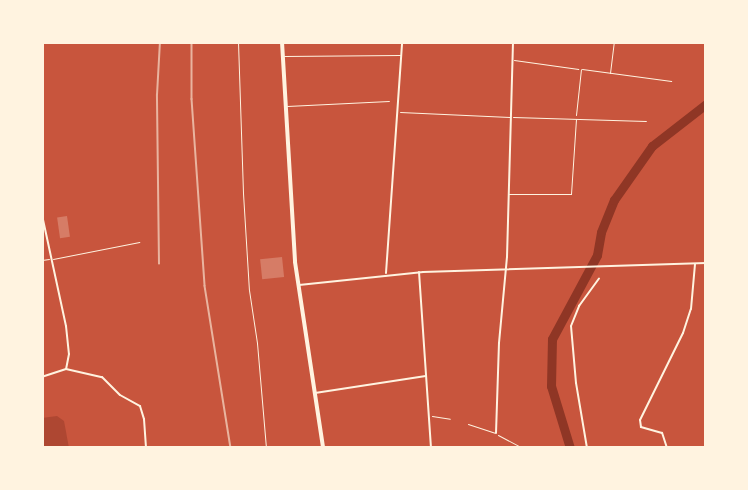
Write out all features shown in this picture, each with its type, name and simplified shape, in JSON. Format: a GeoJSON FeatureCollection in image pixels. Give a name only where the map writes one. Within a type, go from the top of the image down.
{"type":"FeatureCollection","features":[{"type":"Feature","properties":{"kind":"main road"},"geometry":{"type":"LineString","coordinates":[[282,42],[298,286],[323,448]]}},
{"type":"Feature","properties":{"kind":"street"},"geometry":{"type":"LineString","coordinates":[[386,274],[402,42]]}},
{"type":"Feature","properties":{"kind":"street"},"geometry":{"type":"LineString","coordinates":[[496,433],[499,343],[506,270],[513,42]]}},
{"type":"Feature","properties":{"kind":"street"},"geometry":{"type":"LineString","coordinates":[[42,214],[66,326],[69,354],[66,369]]}},
{"type":"Feature","properties":{"kind":"street"},"geometry":{"type":"LineString","coordinates":[[298,286],[386,274],[419,272],[706,263]]}},
{"type":"Feature","properties":{"kind":"street"},"geometry":{"type":"LineString","coordinates":[[667,448],[662,433],[641,427],[640,420],[683,333],[691,309],[695,264]]}},
{"type":"Feature","properties":{"kind":"street"},"geometry":{"type":"LineString","coordinates":[[419,272],[430,416],[430,448]]}},
{"type":"Feature","properties":{"kind":"street"},"geometry":{"type":"LineString","coordinates":[[587,448],[576,383],[571,326],[579,306],[599,278]]}},
{"type":"Feature","properties":{"kind":"street"},"geometry":{"type":"LineString","coordinates":[[42,377],[66,369],[102,377],[120,395],[140,406],[144,419],[146,448]]}},
{"type":"Feature","properties":{"kind":"street"},"geometry":{"type":"LineString","coordinates":[[315,393],[426,376]]}},
{"type":"Feature","properties":{"kind":"lane"},"geometry":{"type":"LineString","coordinates":[[238,42],[238,96],[249,290],[257,343],[266,448]]}},
{"type":"Feature","properties":{"kind":"lane"},"geometry":{"type":"LineString","coordinates":[[610,73],[614,42]]}},
{"type":"Feature","properties":{"kind":"lane"},"geometry":{"type":"LineString","coordinates":[[282,56],[401,55]]}},
{"type":"Feature","properties":{"kind":"lane"},"geometry":{"type":"LineString","coordinates":[[512,60],[670,81]]}},
{"type":"Feature","properties":{"kind":"lane"},"geometry":{"type":"LineString","coordinates":[[508,194],[571,194],[581,69]]}},
{"type":"Feature","properties":{"kind":"lane"},"geometry":{"type":"LineString","coordinates":[[285,106],[389,100]]}},
{"type":"Feature","properties":{"kind":"lane"},"geometry":{"type":"LineString","coordinates":[[398,112],[646,121]]}},
{"type":"Feature","properties":{"kind":"lane"},"geometry":{"type":"LineString","coordinates":[[42,260],[139,242]]}},
{"type":"Feature","properties":{"kind":"lane"},"geometry":{"type":"LineString","coordinates":[[430,416],[450,419]]}},
{"type":"Feature","properties":{"kind":"lane"},"geometry":{"type":"LineString","coordinates":[[468,424],[496,433],[522,448]]}},
{"type":"Feature","properties":{"kind":"shaded area"},"geometry":{"type":"Polygon","coordinates":[[[57,416],[64,421],[69,448],[42,448],[42,418],[57,416]]]}},
{"type":"Feature","properties":{"kind":"building"},"geometry":{"type":"Polygon","coordinates":[[[67,216],[70,237],[60,238],[57,217],[67,216]]]}},
{"type":"Feature","properties":{"kind":"building"},"geometry":{"type":"Polygon","coordinates":[[[282,257],[284,277],[262,279],[260,259],[282,257]]]}},
{"type":"Feature","properties":{"kind":"waterway"},"geometry":{"type":"LineString","coordinates":[[570,448],[551,386],[552,339],[597,255],[601,232],[614,200],[652,146],[706,104]]}},
{"type":"Feature","properties":{"kind":"railway"},"geometry":{"type":"LineString","coordinates":[[159,264],[157,95],[160,42]]}},
{"type":"Feature","properties":{"kind":"railway"},"geometry":{"type":"LineString","coordinates":[[192,42],[192,99],[205,286],[231,448]]}}]}
